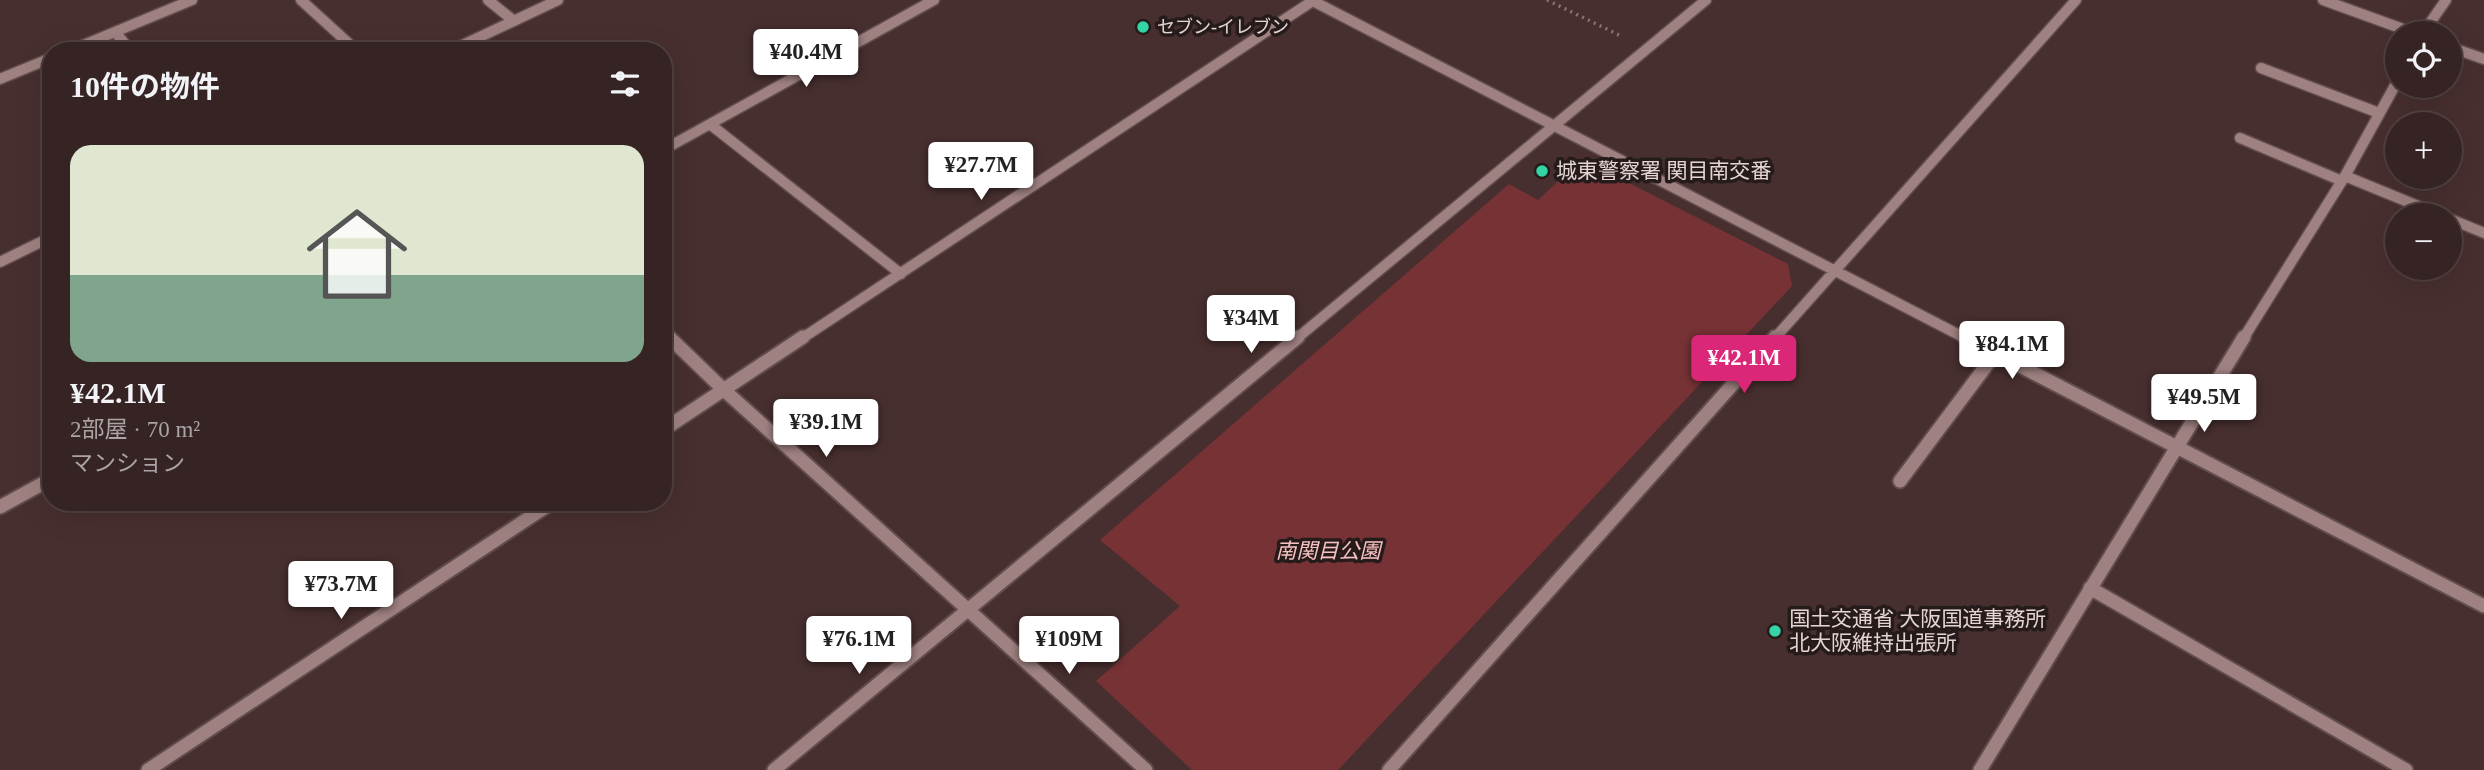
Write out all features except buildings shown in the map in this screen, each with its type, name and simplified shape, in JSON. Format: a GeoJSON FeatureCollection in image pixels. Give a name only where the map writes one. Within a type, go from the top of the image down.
{"type":"FeatureCollection","features":[{"type":"Feature","properties":{"kind":"street"},"geometry":{"type":"LineString","coordinates":[[90,42],[192,0]]}},
{"type":"Feature","properties":{"kind":"street"},"geometry":{"type":"LineString","coordinates":[[301,0],[348,42]]}},
{"type":"Feature","properties":{"kind":"street"},"geometry":{"type":"LineString","coordinates":[[488,0],[514,21]]}},
{"type":"Feature","properties":{"kind":"street"},"geometry":{"type":"LineString","coordinates":[[469,42],[558,0]]}},
{"type":"Feature","properties":{"kind":"street"},"geometry":{"type":"LineString","coordinates":[[672,145],[934,0]]}},
{"type":"Feature","properties":{"kind":"street"},"geometry":{"type":"LineString","coordinates":[[672,424],[1313,0],[1832,271],[2484,606]]}},
{"type":"Feature","properties":{"kind":"street"},"geometry":{"type":"LineString","coordinates":[[774,770],[1706,0]]}},
{"type":"Feature","properties":{"kind":"street"},"geometry":{"type":"LineString","coordinates":[[1389,770],[2076,0]]}},
{"type":"Feature","properties":{"kind":"street"},"geometry":{"type":"LineString","coordinates":[[2323,0],[2385,23]]}},
{"type":"Feature","properties":{"kind":"street"},"geometry":{"type":"LineString","coordinates":[[2431,21],[2446,0]]}},
{"type":"Feature","properties":{"kind":"street"},"geometry":{"type":"LineString","coordinates":[[114,32],[123,42]]}},
{"type":"Feature","properties":{"kind":"street"},"geometry":{"type":"LineString","coordinates":[[2462,51],[2484,59]]}},
{"type":"Feature","properties":{"kind":"street"},"geometry":{"type":"LineString","coordinates":[[0,79],[42,62]]}},
{"type":"Feature","properties":{"kind":"street"},"geometry":{"type":"LineString","coordinates":[[2261,68],[2379,113]]}},
{"type":"Feature","properties":{"kind":"street"},"geometry":{"type":"LineString","coordinates":[[1980,770],[2176,447],[2344,178],[2388,98]]}},
{"type":"Feature","properties":{"kind":"street"},"geometry":{"type":"LineString","coordinates":[[710,125],[901,274]]}},
{"type":"Feature","properties":{"kind":"street"},"geometry":{"type":"LineString","coordinates":[[2240,138],[2409,203]]}},
{"type":"Feature","properties":{"kind":"street"},"geometry":{"type":"LineString","coordinates":[[2462,224],[2484,233]]}},
{"type":"Feature","properties":{"kind":"street"},"geometry":{"type":"LineString","coordinates":[[0,262],[42,241]]}},
{"type":"Feature","properties":{"kind":"street"},"geometry":{"type":"LineString","coordinates":[[672,340],[724,390],[1146,770]]}},
{"type":"Feature","properties":{"kind":"street"},"geometry":{"type":"LineString","coordinates":[[1900,481],[1995,354]]}},
{"type":"Feature","properties":{"kind":"street"},"geometry":{"type":"LineString","coordinates":[[0,507],[42,485]]}},
{"type":"Feature","properties":{"kind":"street"},"geometry":{"type":"LineString","coordinates":[[148,770],[539,511]]}},
{"type":"Feature","properties":{"kind":"street"},"geometry":{"type":"LineString","coordinates":[[2090,588],[2406,770]]}},
{"type":"Feature","properties":{"kind":"path"},"geometry":{"type":"LineString","coordinates":[[1547,0],[1646,48]]}},
{"type":"Feature","properties":{"kind":"green space","name":"南関目公園"},"geometry":{"type":"Polygon","coordinates":[[[1582,159],[1788,264],[1792,286],[1338,770],[1192,770],[1096,681],[1180,606],[1100,540],[1509,184],[1538,200],[1582,159]]]}},
{"type":"Feature","properties":{"kind":"place","name":"セブン-イレブン"},"geometry":{"type":"Point","coordinates":[1143,27]}},
{"type":"Feature","properties":{"kind":"place","name":"城東警察署 関目南交番"},"geometry":{"type":"Point","coordinates":[1542,171]}},
{"type":"Feature","properties":{"kind":"place","name":"国土交通省 大阪国道事務所 北大阪維持出張所"},"geometry":{"type":"Point","coordinates":[1775,631]}}]}
